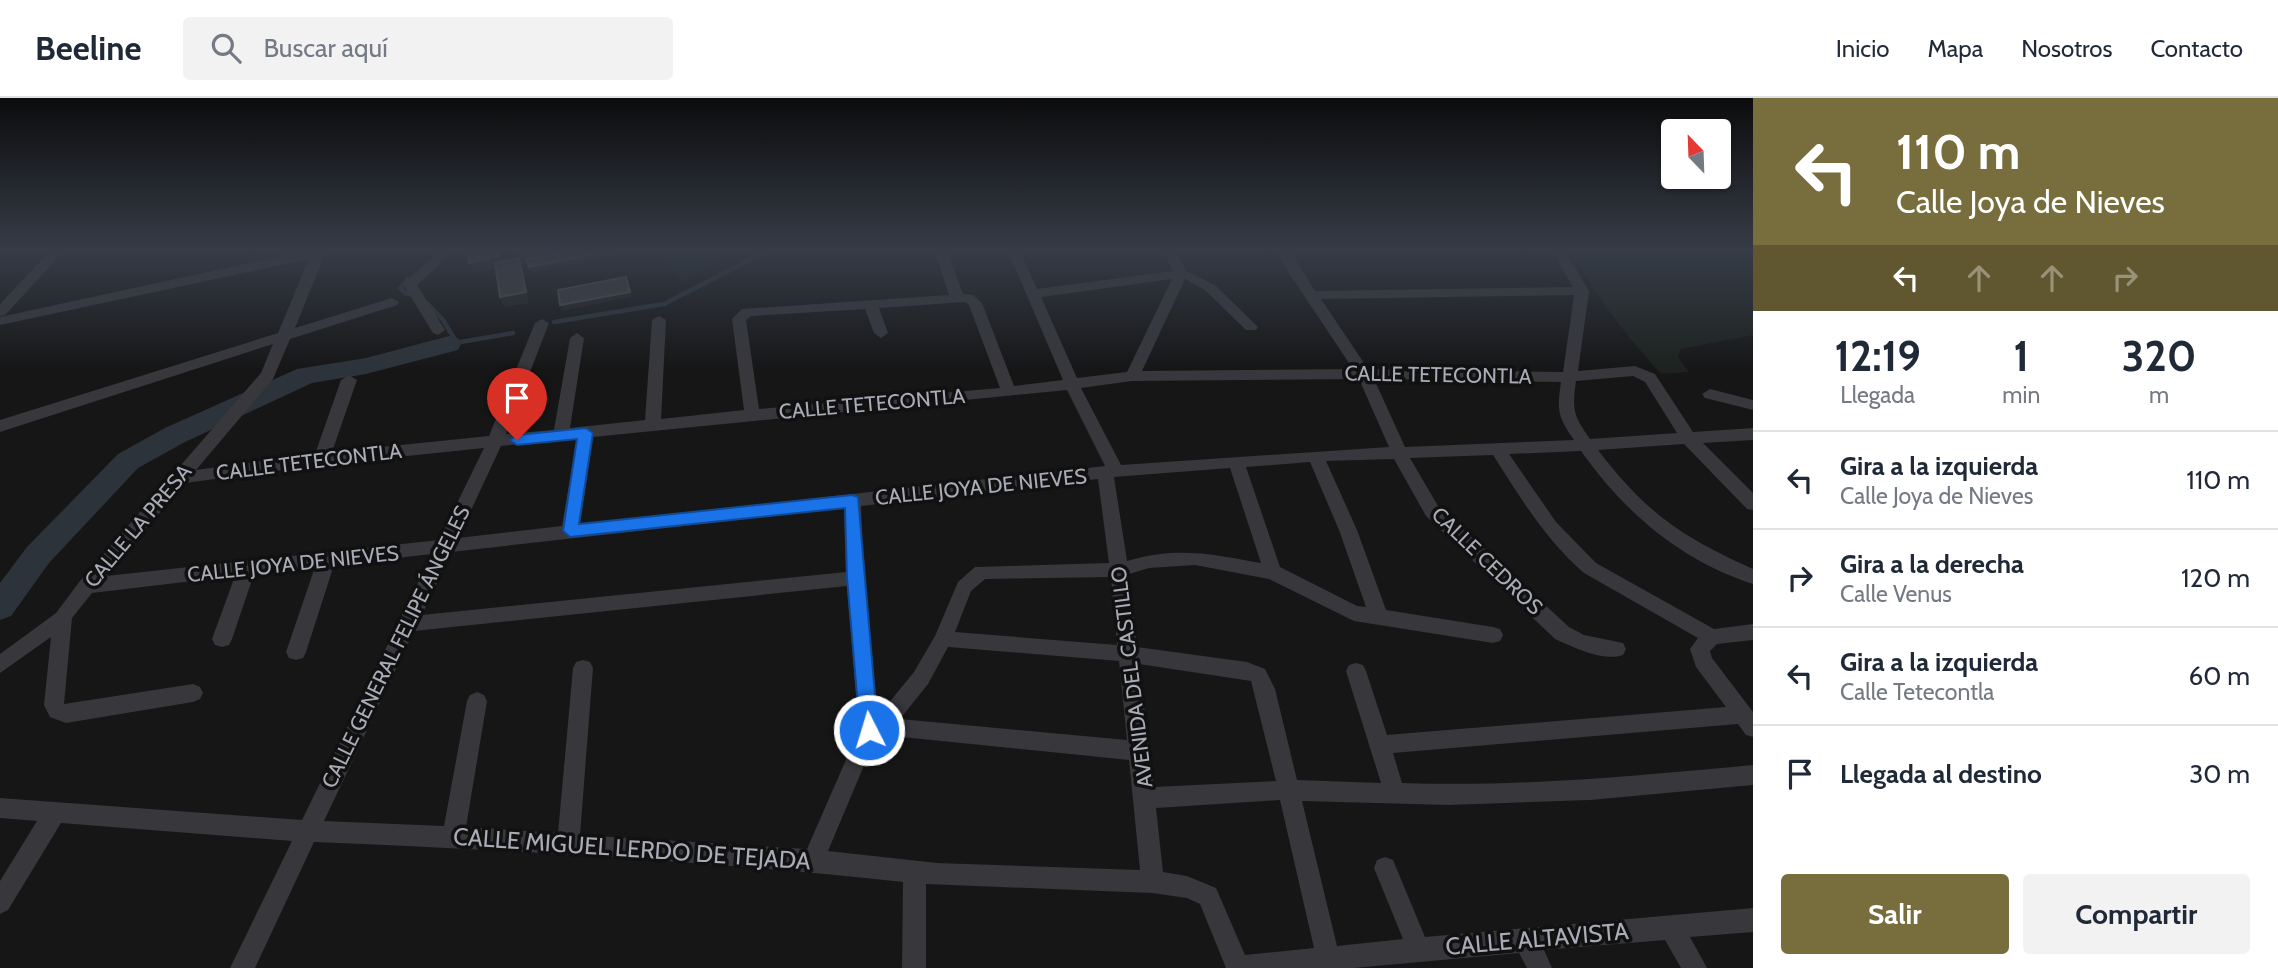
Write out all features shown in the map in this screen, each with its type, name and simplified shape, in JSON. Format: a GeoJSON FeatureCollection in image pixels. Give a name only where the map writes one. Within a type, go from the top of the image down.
{"type":"FeatureCollection","features":[{"type":"Feature","properties":{"kind":"street"},"geometry":{"type":"LineString","coordinates":[[0,312],[20,290]]}},
{"type":"Feature","properties":{"kind":"street"},"geometry":{"type":"LineString","coordinates":[[0,321],[141,290]]}},
{"type":"Feature","properties":{"kind":"street","name":"CALLE LA PRESA"},"geometry":{"type":"LineString","coordinates":[[0,665],[63,618],[86,586],[226,420],[262,383],[303,290]]}},
{"type":"Feature","properties":{"kind":"street"},"geometry":{"type":"LineString","coordinates":[[415,290],[438,330]]}},
{"type":"Feature","properties":{"kind":"street"},"geometry":{"type":"LineString","coordinates":[[960,290],[1009,392]]}},
{"type":"Feature","properties":{"kind":"street","name":"AVENIDA DEL CASTILLO"},"geometry":{"type":"LineString","coordinates":[[1030,290],[1110,472],[1146,798],[1152,883]]}},
{"type":"Feature","properties":{"kind":"street"},"geometry":{"type":"LineString","coordinates":[[1032,294],[1065,290]]}},
{"type":"Feature","properties":{"kind":"street"},"geometry":{"type":"LineString","coordinates":[[1132,376],[1174,290]]}},
{"type":"Feature","properties":{"kind":"street"},"geometry":{"type":"LineString","coordinates":[[1211,290],[1251,327]]}},
{"type":"Feature","properties":{"kind":"street","name":"CALLE CEDROS"},"geometry":{"type":"LineString","coordinates":[[1308,290],[1364,374],[1399,452],[1432,511],[1562,634],[1581,642],[1616,649]]}},
{"type":"Feature","properties":{"kind":"street"},"geometry":{"type":"LineString","coordinates":[[1311,295],[1582,291],[1568,376],[1565,406],[1567,418],[1616,486],[1656,524],[1684,544],[1753,577]]}},
{"type":"Feature","properties":{"kind":"street"},"geometry":{"type":"LineString","coordinates":[[752,415],[739,320],[742,314],[965,299]]}},
{"type":"Feature","properties":{"kind":"street"},"geometry":{"type":"LineString","coordinates":[[0,426],[392,302]]}},
{"type":"Feature","properties":{"kind":"street"},"geometry":{"type":"LineString","coordinates":[[871,305],[881,333]]}},
{"type":"Feature","properties":{"kind":"street"},"geometry":{"type":"LineString","coordinates":[[653,426],[659,320]]}},
{"type":"Feature","properties":{"kind":"street","name":"CALLE GENERAL FELIPE ÁNGELES"},"geometry":{"type":"LineString","coordinates":[[242,968],[495,442],[542,323]]}},
{"type":"Feature","properties":{"kind":"street"},"geometry":{"type":"LineString","coordinates":[[561,436],[577,338]]}},
{"type":"Feature","properties":{"kind":"street","name":"CALLE TETECONTLA"},"geometry":{"type":"LineString","coordinates":[[179,478],[321,459],[1009,392],[1132,376],[1568,376],[1635,371],[1650,378],[1688,438]]}},
{"type":"Feature","properties":{"kind":"street"},"geometry":{"type":"LineString","coordinates":[[321,459],[349,380]]}},
{"type":"Feature","properties":{"kind":"street"},"geometry":{"type":"LineString","coordinates":[[1710,394],[1753,405]]}},
{"type":"Feature","properties":{"kind":"street"},"geometry":{"type":"LineString","coordinates":[[570,531],[586,433]]}},
{"type":"Feature","properties":{"kind":"street","name":"CALLE JOYA DE NIEVES"},"geometry":{"type":"LineString","coordinates":[[86,586],[1110,472],[1315,456],[1586,445],[1753,433]]}},
{"type":"Feature","properties":{"kind":"street"},"geometry":{"type":"LineString","coordinates":[[1688,438],[1753,504]]}},
{"type":"Feature","properties":{"kind":"street"},"geometry":{"type":"LineString","coordinates":[[1496,447],[1558,538],[1572,554],[1590,568],[1712,638]]}},
{"type":"Feature","properties":{"kind":"street"},"geometry":{"type":"LineString","coordinates":[[1315,456],[1348,530],[1378,615]]}},
{"type":"Feature","properties":{"kind":"street"},"geometry":{"type":"LineString","coordinates":[[1236,462],[1273,572]]}},
{"type":"Feature","properties":{"kind":"street"},"geometry":{"type":"LineString","coordinates":[[852,501],[855,578],[875,728]]}},
{"type":"Feature","properties":{"kind":"street"},"geometry":{"type":"LineString","coordinates":[[813,862],[875,728],[921,678],[943,639],[964,587],[981,572],[1120,570],[1149,561],[1195,558],[1273,572],[1354,613],[1493,635]]}},
{"type":"Feature","properties":{"kind":"street"},"geometry":{"type":"LineString","coordinates":[[296,652],[327,560]]}},
{"type":"Feature","properties":{"kind":"street"},"geometry":{"type":"LineString","coordinates":[[222,639],[247,569]]}},
{"type":"Feature","properties":{"kind":"street"},"geometry":{"type":"LineString","coordinates":[[406,624],[855,578]]}},
{"type":"Feature","properties":{"kind":"street"},"geometry":{"type":"LineString","coordinates":[[63,618],[54,705],[57,711],[66,714],[193,693]]}},
{"type":"Feature","properties":{"kind":"street"},"geometry":{"type":"LineString","coordinates":[[1747,722],[1703,661],[1700,649],[1712,638],[1753,632]]}},
{"type":"Feature","properties":{"kind":"street"},"geometry":{"type":"LineString","coordinates":[[943,639],[1128,654],[1247,670],[1258,675],[1265,689],[1328,958]]}},
{"type":"Feature","properties":{"kind":"street"},"geometry":{"type":"LineString","coordinates":[[568,844],[583,668]]}},
{"type":"Feature","properties":{"kind":"street"},"geometry":{"type":"LineString","coordinates":[[1356,671],[1395,794]]}},
{"type":"Feature","properties":{"kind":"street"},"geometry":{"type":"LineString","coordinates":[[453,837],[477,701]]}},
{"type":"Feature","properties":{"kind":"street"},"geometry":{"type":"LineString","coordinates":[[1379,744],[1747,722]]}},
{"type":"Feature","properties":{"kind":"street"},"geometry":{"type":"LineString","coordinates":[[875,728],[1139,751]]}},
{"type":"Feature","properties":{"kind":"street"},"geometry":{"type":"LineString","coordinates":[[1146,798],[1287,790],[1449,795],[1590,790],[1753,775]]}},
{"type":"Feature","properties":{"kind":"street","name":"CALLE MIGUEL LERDO DE TEJADA"},"geometry":{"type":"LineString","coordinates":[[0,808],[307,831],[568,844],[1187,887],[1208,896],[1238,968]]}},
{"type":"Feature","properties":{"kind":"street"},"geometry":{"type":"LineString","coordinates":[[0,902],[53,814]]}},
{"type":"Feature","properties":{"kind":"street"},"geometry":{"type":"LineString","coordinates":[[1385,868],[1418,948]]}},
{"type":"Feature","properties":{"kind":"street"},"geometry":{"type":"LineString","coordinates":[[914,968],[915,870]]}},
{"type":"Feature","properties":{"kind":"street","name":"CALLE ALTAVISTA"},"geometry":{"type":"LineString","coordinates":[[1238,968],[1418,948],[1753,920]]}},
{"type":"Feature","properties":{"kind":"street"},"geometry":{"type":"LineString","coordinates":[[1671,928],[1695,968]]}},
{"type":"Feature","properties":{"kind":"street"},"geometry":{"type":"LineString","coordinates":[[1526,941],[1540,968]]}},
{"type":"Feature","properties":{"kind":"shaded area"},"geometry":{"type":"Polygon","coordinates":[[[1595,290],[1753,290],[1753,335],[1681,349],[1678,357],[1689,372],[1661,374],[1623,330],[1595,290]]]}},
{"type":"Feature","properties":{"kind":"building"},"geometry":{"type":"Polygon","coordinates":[[[499,290],[526,290],[526,292],[500,297],[499,290]]]}},
{"type":"Feature","properties":{"kind":"building"},"geometry":{"type":"Polygon","coordinates":[[[558,290],[629,290],[630,292],[560,305],[558,290]]]}},
{"type":"Feature","properties":{"kind":"waterway"},"geometry":{"type":"LineString","coordinates":[[402,290],[414,295]]}},
{"type":"Feature","properties":{"kind":"waterway"},"geometry":{"type":"LineString","coordinates":[[554,322],[664,304],[692,290]]}},
{"type":"Feature","properties":{"kind":"waterway"},"geometry":{"type":"LineString","coordinates":[[427,303],[443,320],[454,338],[449,344],[513,333]]}},
{"type":"Feature","properties":{"kind":"waterway"},"geometry":{"type":"LineString","coordinates":[[0,607],[38,555],[128,461],[175,435],[306,375],[366,366],[449,344]]}},
{"type":"Feature","properties":{"kind":"route"},"geometry":{"type":"LineString","coordinates":[[517,440],[586,433],[570,531],[852,501],[855,578],[869,730]]}}]}
